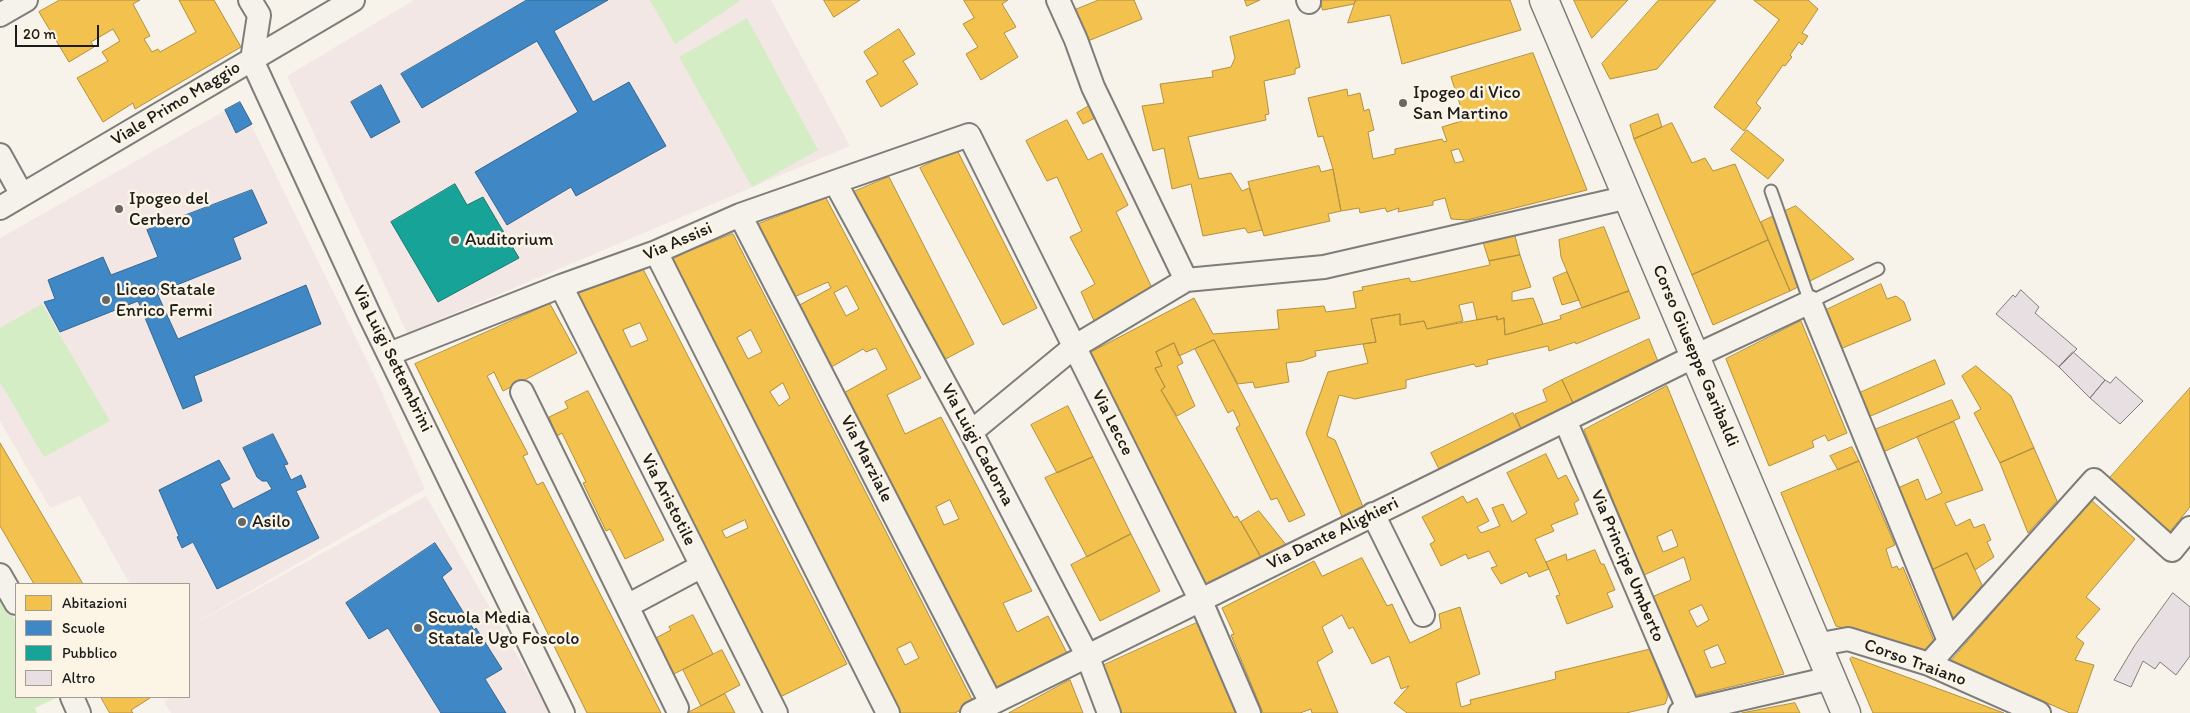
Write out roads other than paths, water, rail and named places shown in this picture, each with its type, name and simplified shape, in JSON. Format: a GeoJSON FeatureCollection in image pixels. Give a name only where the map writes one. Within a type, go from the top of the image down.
{"type":"FeatureCollection","features":[{"type":"Feature","properties":{"kind":"street"},"geometry":{"type":"LineString","coordinates":[[0,16],[26,0]]}},
{"type":"Feature","properties":{"kind":"street"},"geometry":{"type":"LineString","coordinates":[[250,0],[260,15],[252,60]]}},
{"type":"Feature","properties":{"kind":"street","name":"Viale Primo Maggio"},"geometry":{"type":"LineString","coordinates":[[0,208],[353,0]]}},
{"type":"Feature","properties":{"kind":"street"},"geometry":{"type":"LineString","coordinates":[[1058,0],[1079,48],[1093,87],[1186,280]]}},
{"type":"Feature","properties":{"kind":"street","name":"Corso Giuseppe Garibaldi"},"geometry":{"type":"LineString","coordinates":[[1544,0],[1846,713]]}},
{"type":"Feature","properties":{"kind":"street","name":"Via Luigi Settembrini"},"geometry":{"type":"LineString","coordinates":[[252,60],[389,354],[564,713]]}},
{"type":"Feature","properties":{"kind":"street","name":"Via Assisi"},"geometry":{"type":"LineString","coordinates":[[389,354],[561,286],[656,252],[740,215],[968,135]]}},
{"type":"Feature","properties":{"kind":"street","name":"Via Lecce"},"geometry":{"type":"LineString","coordinates":[[968,135],[1200,599],[1249,713]]}},
{"type":"Feature","properties":{"kind":"street"},"geometry":{"type":"LineString","coordinates":[[0,155],[22,195]]}},
{"type":"Feature","properties":{"kind":"street","name":"Via Luigi Cadorna"},"geometry":{"type":"LineString","coordinates":[[835,182],[971,432],[1087,655],[1108,713]]}},
{"type":"Feature","properties":{"kind":"street"},"geometry":{"type":"LineString","coordinates":[[971,432],[1074,347],[1186,280],[1324,267],[1628,197]]}},
{"type":"Feature","properties":{"kind":"street","name":"Via Marziale"},"geometry":{"type":"LineString","coordinates":[[740,215],[981,708]]}},
{"type":"Feature","properties":{"kind":"street"},"geometry":{"type":"LineString","coordinates":[[656,252],[888,713]]}},
{"type":"Feature","properties":{"kind":"street","name":"Via Aristotile"},"geometry":{"type":"LineString","coordinates":[[561,286],[776,713]]}},
{"type":"Feature","properties":{"kind":"street"},"geometry":{"type":"LineString","coordinates":[[1810,302],[1950,641]]}},
{"type":"Feature","properties":{"kind":"street","name":"Via Dante Alighieri"},"geometry":{"type":"LineString","coordinates":[[981,708],[1695,356],[1810,302]]}},
{"type":"Feature","properties":{"kind":"street"},"geometry":{"type":"LineString","coordinates":[[522,392],[677,708]]}},
{"type":"Feature","properties":{"kind":"street","name":"Via Principe Umberto"},"geometry":{"type":"LineString","coordinates":[[1565,420],[1686,712]]}},
{"type":"Feature","properties":{"kind":"street"},"geometry":{"type":"LineString","coordinates":[[1929,664],[2094,480],[2172,550],[2190,528]]}},
{"type":"Feature","properties":{"kind":"street"},"geometry":{"type":"LineString","coordinates":[[1373,514],[1423,615]]}},
{"type":"Feature","properties":{"kind":"street"},"geometry":{"type":"LineString","coordinates":[[627,606],[702,566]]}},
{"type":"Feature","properties":{"kind":"street"},"geometry":{"type":"LineString","coordinates":[[0,575],[15,601]]}},
{"type":"Feature","properties":{"kind":"street","name":"Corso Traiano"},"geometry":{"type":"LineString","coordinates":[[1816,645],[1848,639],[1929,664],[2039,713]]}},
{"type":"Feature","properties":{"kind":"street"},"geometry":{"type":"LineString","coordinates":[[1686,712],[1831,678]]}},
{"type":"Feature","properties":{"kind":"street"},"geometry":{"type":"LineString","coordinates":[[72,698],[79,713]]}},
{"type":"Feature","properties":{"kind":"lane"},"geometry":{"type":"LineString","coordinates":[[1771,191],[1810,302],[1878,269]]}},
{"type":"Feature","properties":{"kind":"place","name":"Ipogeo di Vico San Martino"},"geometry":{"type":"Point","coordinates":[1403,103]}},
{"type":"Feature","properties":{"kind":"place","name":"Ipogeo del Cerbero"},"geometry":{"type":"Point","coordinates":[119,209]}},
{"type":"Feature","properties":{"kind":"place","name":"Auditorium"},"geometry":{"type":"Point","coordinates":[455,240]}},
{"type":"Feature","properties":{"kind":"place","name":"Liceo Statale Enrico Fermi"},"geometry":{"type":"Point","coordinates":[106,300]}},
{"type":"Feature","properties":{"kind":"place","name":"Asilo"},"geometry":{"type":"Point","coordinates":[242,522]}},
{"type":"Feature","properties":{"kind":"place","name":"Scuola Media Statale Ugo Foscolo"},"geometry":{"type":"Point","coordinates":[418,628]}}]}
